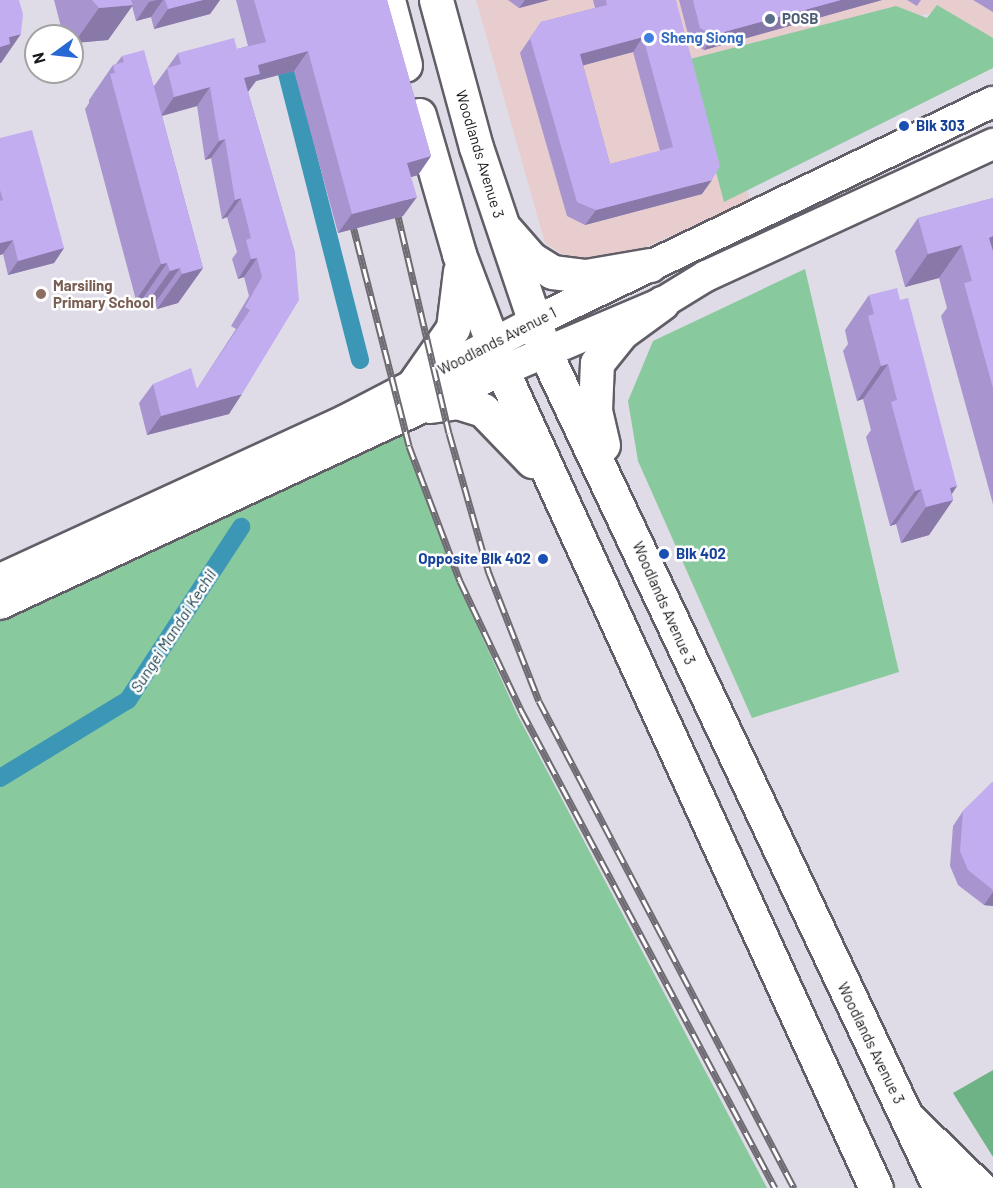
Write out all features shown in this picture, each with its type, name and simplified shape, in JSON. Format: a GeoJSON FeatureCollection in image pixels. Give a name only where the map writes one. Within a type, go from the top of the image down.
{"type":"FeatureCollection","features":[{"type":"Feature","properties":{"kind":"main road"},"geometry":{"type":"LineString","coordinates":[[388,0],[459,254],[497,357],[629,653],[876,1188]]}},
{"type":"Feature","properties":{"kind":"main road","name":"Woodlands Avenue 3"},"geometry":{"type":"LineString","coordinates":[[436,0],[500,221],[545,352],[940,1188]]}},
{"type":"Feature","properties":{"kind":"main road","name":"Woodlands Avenue 1"},"geometry":{"type":"LineString","coordinates":[[0,604],[497,357],[533,322],[993,102]]}},
{"type":"Feature","properties":{"kind":"main road","name":"Woodlands Avenue 1"},"geometry":{"type":"LineString","coordinates":[[497,357],[545,352],[662,303],[706,276],[993,144]]}},
{"type":"Feature","properties":{"kind":"main road"},"geometry":{"type":"LineString","coordinates":[[500,221],[530,258],[552,272],[586,276],[650,265]]}},
{"type":"Feature","properties":{"kind":"main road"},"geometry":{"type":"LineString","coordinates":[[459,254],[453,328],[422,395],[483,410],[531,460],[568,519]]}},
{"type":"Feature","properties":{"kind":"main road"},"geometry":{"type":"LineString","coordinates":[[626,520],[598,427],[595,375],[610,344],[662,303]]}},
{"type":"Feature","properties":{"kind":"main road","name":"Woodlands Avenue 1"},"geometry":{"type":"LineString","coordinates":[[0,579],[422,395]]}},
{"type":"Feature","properties":{"kind":"main road"},"geometry":{"type":"LineString","coordinates":[[907,1117],[980,1188]]}},
{"type":"Feature","properties":{"kind":"shaded area"},"geometry":{"type":"Polygon","coordinates":[[[476,0],[993,0],[993,46],[934,12],[715,71],[750,200],[611,263],[575,262],[545,243],[476,0]]]}},
{"type":"Feature","properties":{"kind":"green space"},"geometry":{"type":"Polygon","coordinates":[[[937,5],[993,38],[993,68],[724,202],[686,60],[896,6],[927,18],[937,5]]]}},
{"type":"Feature","properties":{"kind":"green space"},"geometry":{"type":"Polygon","coordinates":[[[805,269],[899,672],[752,718],[638,461],[628,401],[653,341],[805,269]]]}},
{"type":"Feature","properties":{"kind":"green space"},"geometry":{"type":"Polygon","coordinates":[[[402,433],[460,588],[517,714],[767,1188],[0,1188],[0,619],[402,433]]]}},
{"type":"Feature","properties":{"kind":"green space"},"geometry":{"type":"Polygon","coordinates":[[[993,1070],[993,1157],[953,1093],[993,1070]]]}},
{"type":"Feature","properties":{"kind":"building"},"geometry":{"type":"Polygon","coordinates":[[[0,0],[19,0],[23,14],[21,34],[9,37],[10,44],[0,47],[0,0]]]}},
{"type":"Feature","properties":{"kind":"building"},"geometry":{"type":"Polygon","coordinates":[[[92,0],[131,0],[133,5],[99,8],[92,0]]]}},
{"type":"Feature","properties":{"kind":"building"},"geometry":{"type":"Polygon","coordinates":[[[165,0],[203,0],[168,9],[165,0]]]}},
{"type":"Feature","properties":{"kind":"building"},"geometry":{"type":"Polygon","coordinates":[[[254,0],[387,0],[431,156],[407,163],[417,197],[352,214],[308,51],[258,65],[260,74],[244,78],[295,253],[299,300],[242,394],[161,416],[153,384],[191,368],[197,389],[250,310],[245,307],[262,277],[257,258],[251,259],[246,240],[251,238],[241,198],[235,200],[225,139],[219,141],[210,87],[174,97],[167,68],[181,64],[178,53],[234,38],[237,49],[266,42],[254,0]]]}},
{"type":"Feature","properties":{"kind":"building"},"geometry":{"type":"Polygon","coordinates":[[[606,0],[676,0],[720,166],[712,180],[596,210],[577,202],[530,38],[541,22],[607,5],[606,0]],[[643,37],[580,54],[610,164],[673,147],[643,37]]]}},
{"type":"Feature","properties":{"kind":"building"},"geometry":{"type":"Polygon","coordinates":[[[693,0],[841,0],[713,35],[700,28],[693,0]]]}},
{"type":"Feature","properties":{"kind":"building"},"geometry":{"type":"Polygon","coordinates":[[[144,50],[203,268],[182,274],[180,268],[170,271],[167,263],[161,264],[110,74],[115,73],[113,65],[124,62],[122,56],[144,50]]]}},
{"type":"Feature","properties":{"kind":"building"},"geometry":{"type":"Polygon","coordinates":[[[32,130],[64,248],[18,261],[13,240],[0,243],[0,201],[3,200],[0,190],[0,138],[32,130]]]}},
{"type":"Feature","properties":{"kind":"building"},"geometry":{"type":"Polygon","coordinates":[[[993,198],[993,236],[989,238],[993,251],[993,388],[964,283],[972,281],[962,245],[928,254],[918,218],[993,198]]]}},
{"type":"Feature","properties":{"kind":"building"},"geometry":{"type":"Polygon","coordinates":[[[897,288],[900,300],[908,298],[957,486],[950,488],[953,500],[926,507],[921,489],[915,491],[891,402],[897,400],[888,364],[881,366],[868,316],[874,314],[869,295],[897,288]]]}},
{"type":"Feature","properties":{"kind":"building"},"geometry":{"type":"Polygon","coordinates":[[[992,782],[993,890],[968,870],[960,851],[963,811],[992,782]]]}},
{"type":"Feature","properties":{"kind":"waterway"},"geometry":{"type":"LineString","coordinates":[[281,50],[360,360]]}},
{"type":"Feature","properties":{"kind":"waterway","name":"Sungei Mandai Kechil"},"geometry":{"type":"LineString","coordinates":[[0,778],[128,700],[241,527]]}},
{"type":"Feature","properties":{"kind":"railway"},"geometry":{"type":"LineString","coordinates":[[395,203],[449,433],[489,573],[539,701],[794,1188]]}},
{"type":"Feature","properties":{"kind":"railway"},"geometry":{"type":"LineString","coordinates":[[350,214],[409,446],[460,581],[522,712],[775,1188]]}},
{"type":"Feature","properties":{"kind":"place","name":"POSB"},"geometry":{"type":"Point","coordinates":[770,19]}},
{"type":"Feature","properties":{"kind":"place","name":"Sheng Siong"},"geometry":{"type":"Point","coordinates":[649,38]}},
{"type":"Feature","properties":{"kind":"place","name":"Blk 303"},"geometry":{"type":"Point","coordinates":[904,126]}},
{"type":"Feature","properties":{"kind":"place","name":"Marsiling Primary School"},"geometry":{"type":"Point","coordinates":[41,294]}},
{"type":"Feature","properties":{"kind":"place","name":"Blk 402"},"geometry":{"type":"Point","coordinates":[664,554]}},
{"type":"Feature","properties":{"kind":"place","name":"Opposite Blk 402"},"geometry":{"type":"Point","coordinates":[543,559]}}]}
